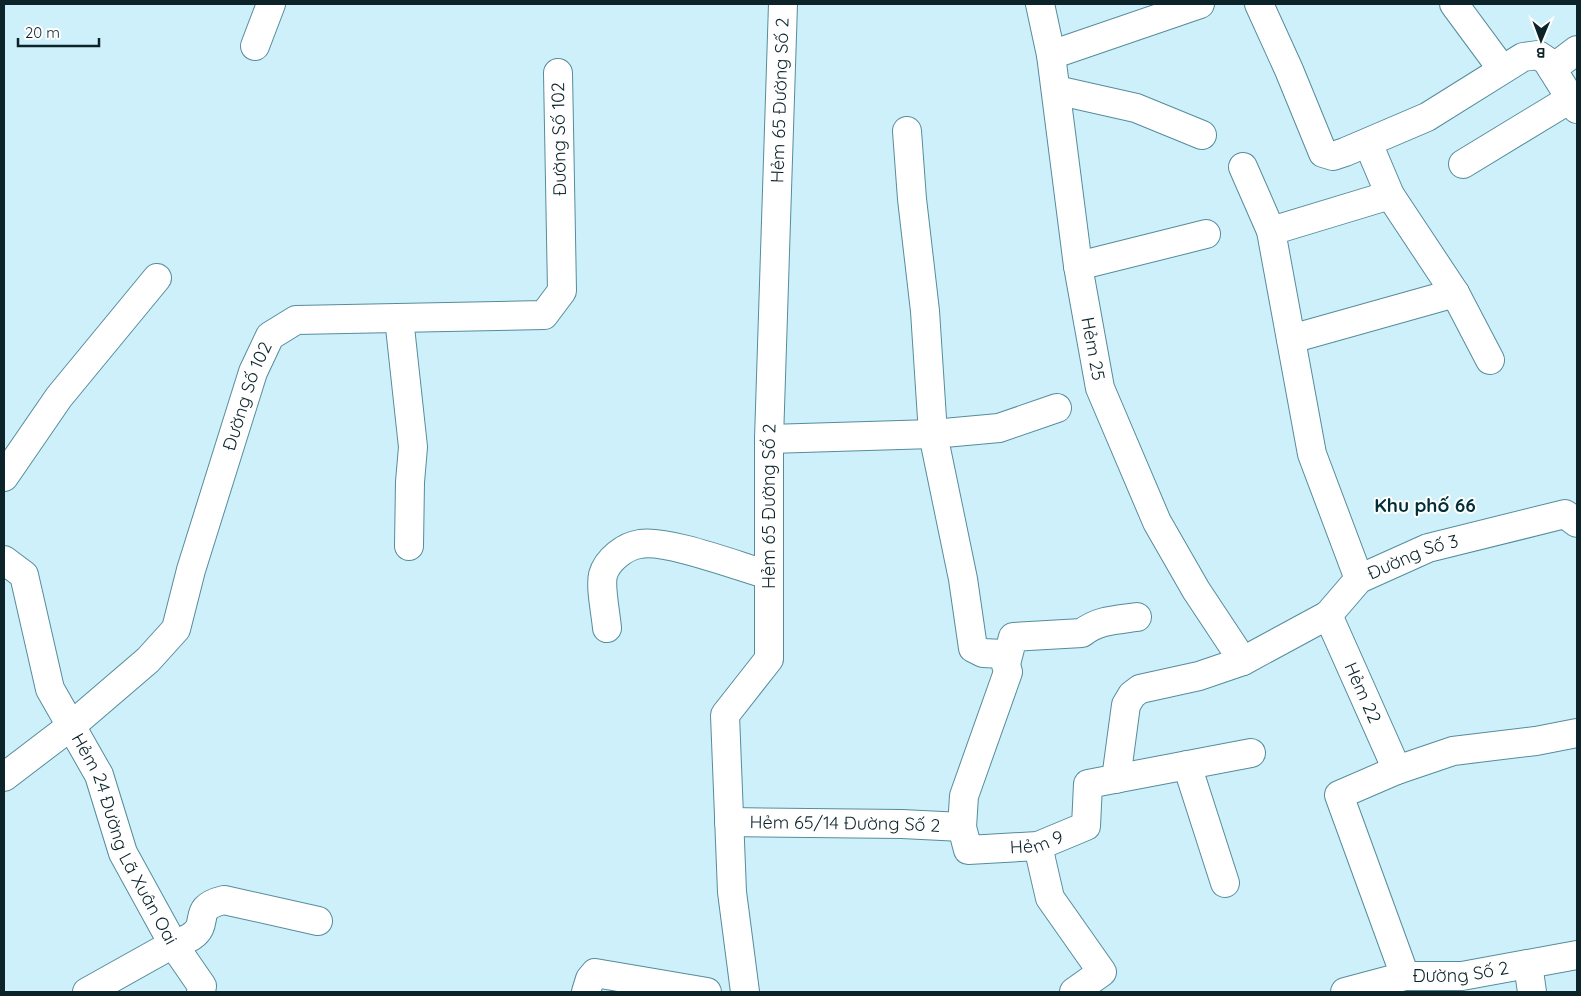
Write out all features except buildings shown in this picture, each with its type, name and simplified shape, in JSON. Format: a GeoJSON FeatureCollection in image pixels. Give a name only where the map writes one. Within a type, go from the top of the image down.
{"type":"FeatureCollection","features":[{"type":"Feature","properties":{"kind":"street"},"geometry":{"type":"LineString","coordinates":[[254,46],[271,4]]}},
{"type":"Feature","properties":{"kind":"street","name":"Hẻm 65 Đường Số 2"},"geometry":{"type":"LineString","coordinates":[[745,992],[732,892],[725,715],[769,659],[769,439],[783,4]]}},
{"type":"Feature","properties":{"kind":"street","name":"Hẻm 25"},"geometry":{"type":"LineString","coordinates":[[1040,4],[1051,55],[1078,266],[1100,388],[1157,522],[1196,590],[1243,661]]}},
{"type":"Feature","properties":{"kind":"street"},"geometry":{"type":"LineString","coordinates":[[1051,55],[1200,4]]}},
{"type":"Feature","properties":{"kind":"street"},"geometry":{"type":"LineString","coordinates":[[1258,4],[1289,70],[1323,153],[1333,156],[1427,117],[1523,57],[1538,55],[1547,61],[1574,104],[1463,164]]}},
{"type":"Feature","properties":{"kind":"street"},"geometry":{"type":"LineString","coordinates":[[1454,4],[1502,69]]}},
{"type":"Feature","properties":{"kind":"street"},"geometry":{"type":"LineString","coordinates":[[1552,69],[1577,50]]}},
{"type":"Feature","properties":{"kind":"street","name":"Đường Số 102"},"geometry":{"type":"LineString","coordinates":[[4,777],[71,726],[148,660],[176,629],[191,570],[253,372],[270,336],[296,320],[544,315],[562,291],[558,73]]}},
{"type":"Feature","properties":{"kind":"street"},"geometry":{"type":"LineString","coordinates":[[1056,90],[1136,108],[1202,135]]}},
{"type":"Feature","properties":{"kind":"street"},"geometry":{"type":"LineString","coordinates":[[907,131],[912,199],[925,311],[933,434],[963,579],[973,648],[983,653],[1003,654],[1007,660]]}},
{"type":"Feature","properties":{"kind":"street"},"geometry":{"type":"LineString","coordinates":[[1368,142],[1390,194],[1455,292],[1490,360]]}},
{"type":"Feature","properties":{"kind":"street"},"geometry":{"type":"LineString","coordinates":[[1243,167],[1271,232],[1312,454],[1359,579]]}},
{"type":"Feature","properties":{"kind":"street"},"geometry":{"type":"LineString","coordinates":[[1271,232],[1390,194]]}},
{"type":"Feature","properties":{"kind":"street"},"geometry":{"type":"LineString","coordinates":[[1078,266],[1206,234]]}},
{"type":"Feature","properties":{"kind":"street"},"geometry":{"type":"LineString","coordinates":[[4,477],[59,397],[157,278]]}},
{"type":"Feature","properties":{"kind":"street"},"geometry":{"type":"LineString","coordinates":[[1291,340],[1455,292]]}},
{"type":"Feature","properties":{"kind":"street"},"geometry":{"type":"LineString","coordinates":[[399,318],[413,447],[410,482],[409,546]]}},
{"type":"Feature","properties":{"kind":"street"},"geometry":{"type":"LineString","coordinates":[[769,439],[933,434],[999,428],[1057,408]]}},
{"type":"Feature","properties":{"kind":"street","name":"Đường Số 3"},"geometry":{"type":"LineString","coordinates":[[1116,779],[1126,705],[1132,695],[1155,684],[1199,676],[1243,661],[1328,615],[1359,579],[1428,548],[1565,514],[1577,523]]}},
{"type":"Feature","properties":{"kind":"street"},"geometry":{"type":"LineString","coordinates":[[607,628],[603,576],[610,561],[639,544],[658,544],[769,575]]}},
{"type":"Feature","properties":{"kind":"street","name":"Hẻm 24 Đường Lã Xuân Oai"},"geometry":{"type":"LineString","coordinates":[[4,560],[24,575],[50,689],[99,775],[123,854],[173,944],[86,992]]}},
{"type":"Feature","properties":{"kind":"street","name":"Hẻm 22"},"geometry":{"type":"LineString","coordinates":[[1328,615],[1397,770]]}},
{"type":"Feature","properties":{"kind":"street"},"geometry":{"type":"LineString","coordinates":[[962,827],[964,796],[1008,672],[1007,660],[1013,637],[1082,633],[1091,626],[1104,621],[1137,617]]}},
{"type":"Feature","properties":{"kind":"street"},"geometry":{"type":"LineString","coordinates":[[1405,976],[1339,795],[1397,770],[1453,751],[1536,741],[1577,733]]}},
{"type":"Feature","properties":{"kind":"street"},"geometry":{"type":"LineString","coordinates":[[1116,779],[1251,753]]}},
{"type":"Feature","properties":{"kind":"street"},"geometry":{"type":"LineString","coordinates":[[1187,765],[1225,882]]}},
{"type":"Feature","properties":{"kind":"street","name":"Hẻm 9"},"geometry":{"type":"LineString","coordinates":[[962,827],[968,850],[1038,846],[1086,826],[1088,784],[1116,779]]}},
{"type":"Feature","properties":{"kind":"street","name":"Hẻm 65/14 Đường Số 2"},"geometry":{"type":"LineString","coordinates":[[729,822],[902,824],[962,827]]}},
{"type":"Feature","properties":{"kind":"street"},"geometry":{"type":"LineString","coordinates":[[1038,846],[1050,898],[1102,972],[1074,992]]}},
{"type":"Feature","properties":{"kind":"street"},"geometry":{"type":"LineString","coordinates":[[201,992],[202,986],[173,944],[193,935],[201,923],[204,908],[210,903],[224,900],[318,921]]}},
{"type":"Feature","properties":{"kind":"street","name":"Đường Số 2"},"geometry":{"type":"LineString","coordinates":[[1345,992],[1405,976],[1462,984],[1528,964],[1577,955]]}},
{"type":"Feature","properties":{"kind":"street"},"geometry":{"type":"LineString","coordinates":[[1528,964],[1532,992]]}},
{"type":"Feature","properties":{"kind":"street"},"geometry":{"type":"LineString","coordinates":[[586,992],[590,979],[595,973],[708,992]]}},
{"type":"Feature","properties":{"kind":"district","name":"Khu phố 66"},"geometry":{"type":"Point","coordinates":[1425,505]}}]}
